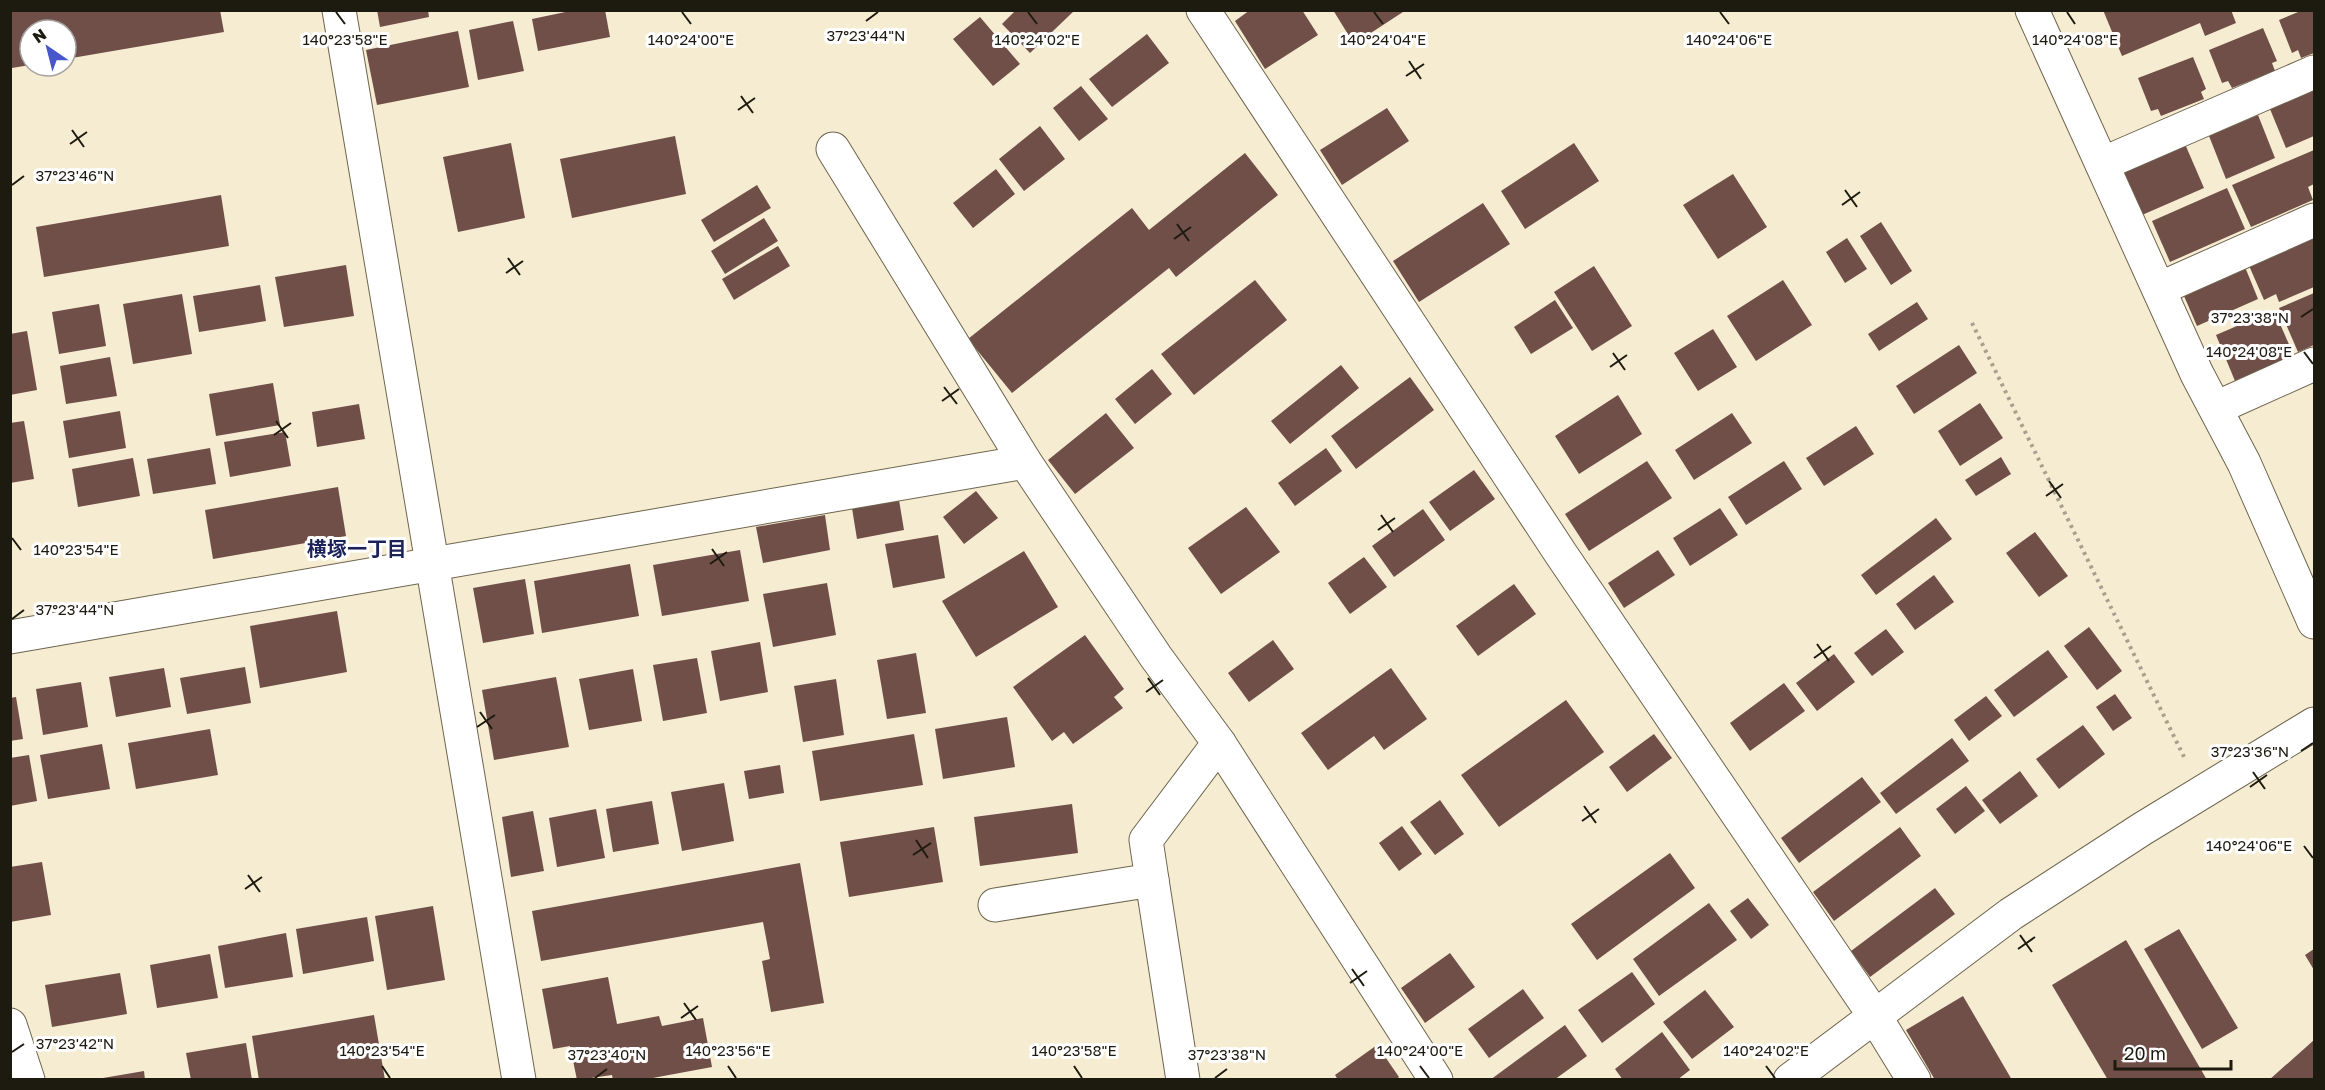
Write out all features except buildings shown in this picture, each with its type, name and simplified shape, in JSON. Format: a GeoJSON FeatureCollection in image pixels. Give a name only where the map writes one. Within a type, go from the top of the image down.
{"type":"FeatureCollection","features":[{"type":"Feature","properties":{"kind":"street"},"geometry":{"type":"LineString","coordinates":[[339,10],[519,1080]]}},
{"type":"Feature","properties":{"kind":"street"},"geometry":{"type":"LineString","coordinates":[[1203,10],[1555,544],[1874,1015],[1914,1080]]}},
{"type":"Feature","properties":{"kind":"street"},"geometry":{"type":"LineString","coordinates":[[2032,10],[2197,374],[2244,463],[2314,622]]}},
{"type":"Feature","properties":{"kind":"street"},"geometry":{"type":"LineString","coordinates":[[2102,164],[2314,72]]}},
{"type":"Feature","properties":{"kind":"street"},"geometry":{"type":"LineString","coordinates":[[833,149],[1025,462],[1156,657],[1219,743],[1436,1080]]}},
{"type":"Feature","properties":{"kind":"street"},"geometry":{"type":"LineString","coordinates":[[2159,289],[2314,220]]}},
{"type":"Feature","properties":{"kind":"street"},"geometry":{"type":"LineString","coordinates":[[2216,408],[2314,364]]}},
{"type":"Feature","properties":{"kind":"street"},"geometry":{"type":"LineString","coordinates":[[10,637],[1025,462]]}},
{"type":"Feature","properties":{"kind":"street"},"geometry":{"type":"LineString","coordinates":[[1790,1080],[2011,914],[2201,792],[2314,724]]}},
{"type":"Feature","properties":{"kind":"street"},"geometry":{"type":"LineString","coordinates":[[1183,1080],[1146,840],[1219,743]]}},
{"type":"Feature","properties":{"kind":"street"},"geometry":{"type":"LineString","coordinates":[[995,905],[1152,880]]}},
{"type":"Feature","properties":{"kind":"street"},"geometry":{"type":"LineString","coordinates":[[10,1024],[28,1080]]}},
{"type":"Feature","properties":{"kind":"path"},"geometry":{"type":"LineString","coordinates":[[1972,323],[2201,792]]}},
{"type":"Feature","properties":{"kind":"district","name":"横塚一丁目"},"geometry":{"type":"Point","coordinates":[357,549]}}]}
